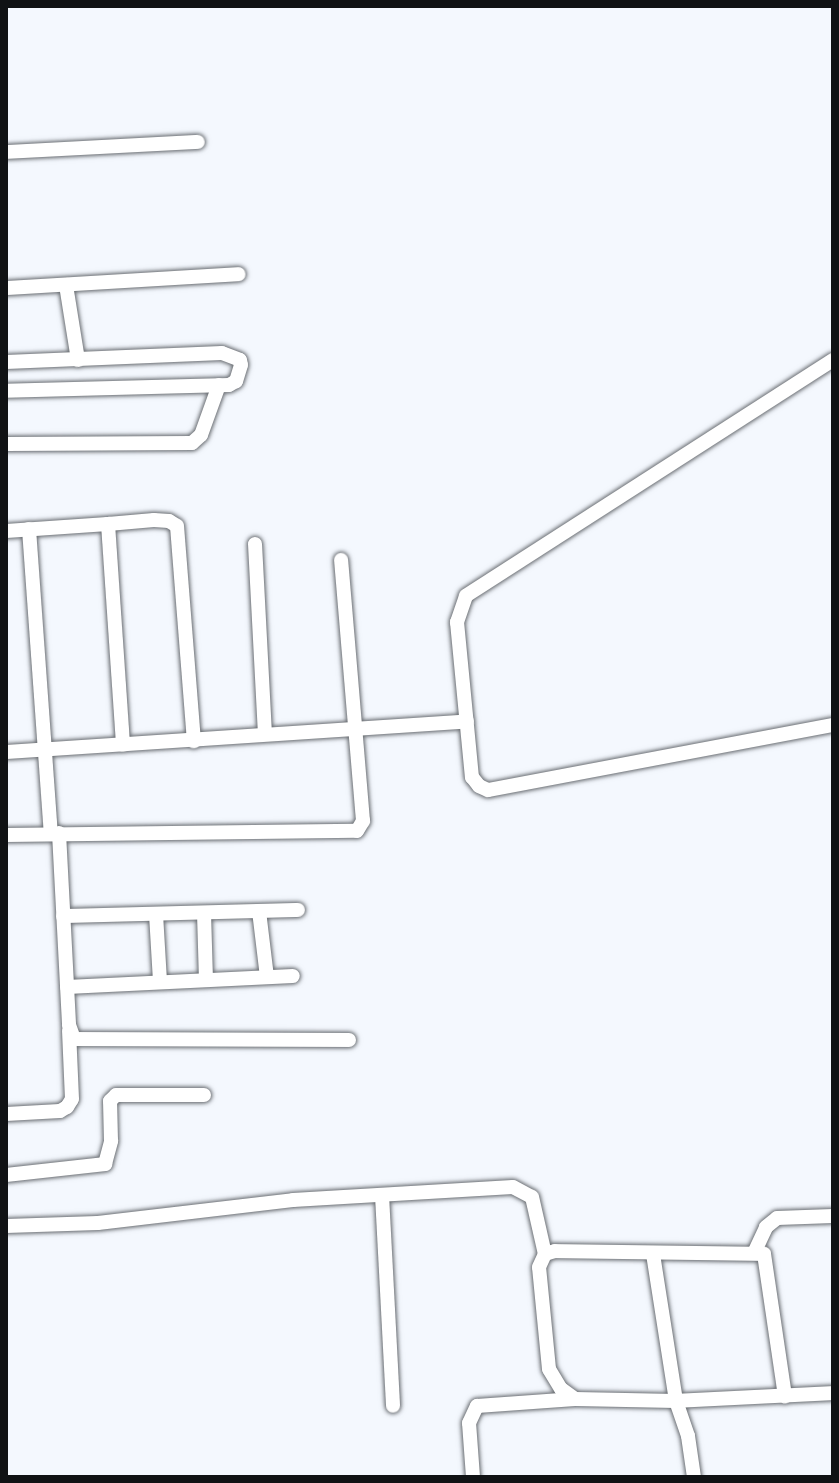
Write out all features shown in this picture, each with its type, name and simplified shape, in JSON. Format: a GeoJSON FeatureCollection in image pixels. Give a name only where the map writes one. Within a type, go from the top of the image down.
{"type":"FeatureCollection","features":[{"type":"Feature","properties":{"kind":"street"},"geometry":{"type":"LineString","coordinates":[[6,152],[198,142]]}},
{"type":"Feature","properties":{"kind":"street"},"geometry":{"type":"LineString","coordinates":[[6,288],[239,274]]}},
{"type":"Feature","properties":{"kind":"street"},"geometry":{"type":"LineString","coordinates":[[66,285],[78,360]]}},
{"type":"Feature","properties":{"kind":"street"},"geometry":{"type":"LineString","coordinates":[[6,362],[222,353],[240,360],[241,370],[236,381],[219,385],[6,391]]}},
{"type":"Feature","properties":{"kind":"street"},"geometry":{"type":"LineString","coordinates":[[833,360],[466,596],[457,622],[472,777],[479,786],[488,790],[833,725]]}},
{"type":"Feature","properties":{"kind":"street"},"geometry":{"type":"LineString","coordinates":[[6,444],[192,443],[201,435],[219,385]]}},
{"type":"Feature","properties":{"kind":"street"},"geometry":{"type":"LineString","coordinates":[[6,531],[154,520],[169,521],[177,526],[194,741]]}},
{"type":"Feature","properties":{"kind":"street"},"geometry":{"type":"LineString","coordinates":[[108,524],[123,744]]}},
{"type":"Feature","properties":{"kind":"street"},"geometry":{"type":"LineString","coordinates":[[6,1114],[60,1111],[72,1099],[63,916],[29,529]]}},
{"type":"Feature","properties":{"kind":"street"},"geometry":{"type":"LineString","coordinates":[[255,544],[265,733]]}},
{"type":"Feature","properties":{"kind":"street"},"geometry":{"type":"LineString","coordinates":[[6,835],[357,831],[363,821],[341,560]]}},
{"type":"Feature","properties":{"kind":"street"},"geometry":{"type":"LineString","coordinates":[[6,752],[467,721]]}},
{"type":"Feature","properties":{"kind":"street"},"geometry":{"type":"LineString","coordinates":[[63,916],[298,910]]}},
{"type":"Feature","properties":{"kind":"street"},"geometry":{"type":"LineString","coordinates":[[259,911],[267,977]]}},
{"type":"Feature","properties":{"kind":"street"},"geometry":{"type":"LineString","coordinates":[[204,913],[206,980]]}},
{"type":"Feature","properties":{"kind":"street"},"geometry":{"type":"LineString","coordinates":[[156,914],[160,982]]}},
{"type":"Feature","properties":{"kind":"street"},"geometry":{"type":"LineString","coordinates":[[67,987],[293,976]]}},
{"type":"Feature","properties":{"kind":"street"},"geometry":{"type":"LineString","coordinates":[[69,1025],[72,1038],[82,1042],[349,1040]]}},
{"type":"Feature","properties":{"kind":"street"},"geometry":{"type":"LineString","coordinates":[[6,1175],[105,1164],[111,1141],[110,1101],[116,1095],[204,1095]]}},
{"type":"Feature","properties":{"kind":"street"},"geometry":{"type":"LineString","coordinates":[[6,1226],[98,1223],[293,1200],[519,1188],[532,1197],[545,1254],[539,1267],[549,1369],[561,1389],[575,1399]]}},
{"type":"Feature","properties":{"kind":"street"},"geometry":{"type":"LineString","coordinates":[[382,1195],[393,1406]]}},
{"type":"Feature","properties":{"kind":"street"},"geometry":{"type":"LineString","coordinates":[[755,1251],[766,1227],[777,1218],[833,1216]]}},
{"type":"Feature","properties":{"kind":"street"},"geometry":{"type":"LineString","coordinates":[[545,1254],[561,1251],[653,1254],[755,1251],[767,1259],[785,1396]]}},
{"type":"Feature","properties":{"kind":"street"},"geometry":{"type":"LineString","coordinates":[[653,1254],[676,1401],[688,1436],[694,1477]]}},
{"type":"Feature","properties":{"kind":"street"},"geometry":{"type":"LineString","coordinates":[[473,1477],[469,1423],[477,1406],[575,1399],[676,1401],[833,1393]]}}]}
